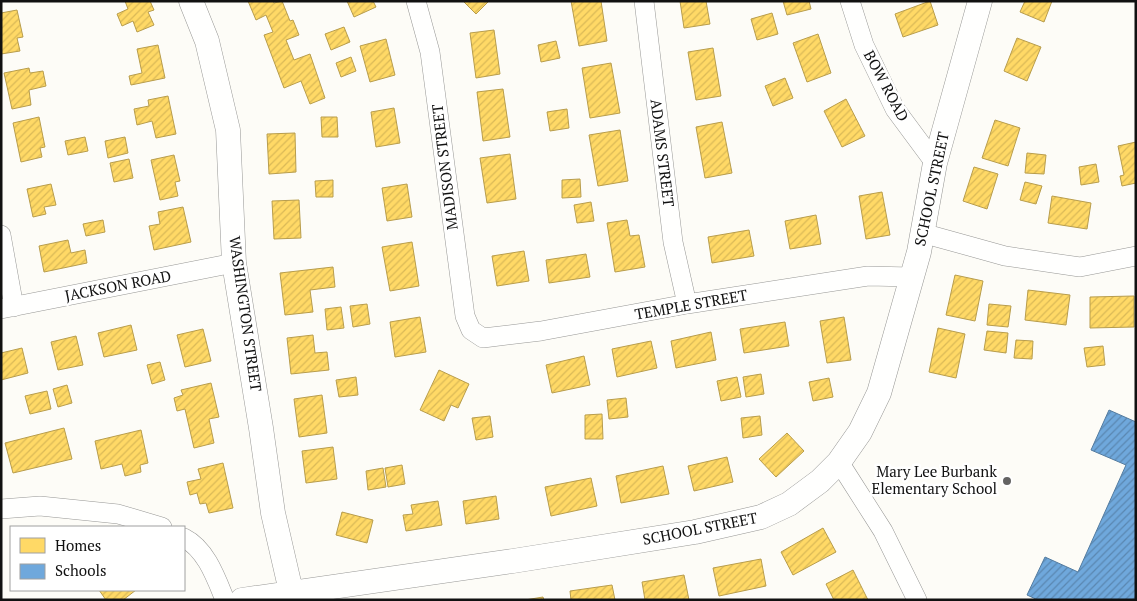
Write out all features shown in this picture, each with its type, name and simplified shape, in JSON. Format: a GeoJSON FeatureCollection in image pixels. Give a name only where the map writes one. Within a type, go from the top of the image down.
{"type":"FeatureCollection","features":[{"type":"Feature","properties":{"kind":"street","name":"WASHINGTON STREET"},"geometry":{"type":"LineString","coordinates":[[191,1],[207,41],[228,130],[234,263],[262,428],[273,513],[292,596]]}},
{"type":"Feature","properties":{"kind":"street","name":"MADISON STREET"},"geometry":{"type":"LineString","coordinates":[[416,1],[430,52],[465,316],[472,332]]}},
{"type":"Feature","properties":{"kind":"street","name":"ADAMS STREET"},"geometry":{"type":"LineString","coordinates":[[644,1],[673,242],[687,304]]}},
{"type":"Feature","properties":{"kind":"street","name":"BOW ROAD"},"geometry":{"type":"LineString","coordinates":[[850,1],[864,45],[895,109],[935,163]]}},
{"type":"Feature","properties":{"kind":"street","name":"SCHOOL STREET"},"geometry":{"type":"LineString","coordinates":[[242,600],[292,596],[696,532],[761,517],[789,504],[820,481],[839,462],[860,432],[880,393],[912,277],[935,163],[980,1]]}},
{"type":"Feature","properties":{"kind":"street"},"geometry":{"type":"LineString","coordinates":[[922,233],[1005,256],[1080,267],[1136,256]]}},
{"type":"Feature","properties":{"kind":"street"},"geometry":{"type":"LineString","coordinates":[[1,235],[7,308]]}},
{"type":"Feature","properties":{"kind":"street","name":"JACKSON ROAD"},"geometry":{"type":"LineString","coordinates":[[7,308],[234,263]]}},
{"type":"Feature","properties":{"kind":"street","name":"TEMPLE STREET"},"geometry":{"type":"LineString","coordinates":[[472,332],[483,338],[541,332],[687,304],[868,276],[912,277]]}},
{"type":"Feature","properties":{"kind":"street"},"geometry":{"type":"LineString","coordinates":[[839,462],[883,531],[917,600]]}},
{"type":"Feature","properties":{"kind":"street"},"geometry":{"type":"LineString","coordinates":[[1,509],[40,506],[118,514],[159,526]]}},
{"type":"Feature","properties":{"kind":"street"},"geometry":{"type":"LineString","coordinates":[[185,539],[193,543],[207,561],[225,600]]}},
{"type":"Feature","properties":{"kind":"building: Homes"},"geometry":{"type":"Polygon","coordinates":[[[125,1],[150,1],[154,10],[148,12],[154,25],[137,32],[133,21],[122,26],[117,14],[128,9],[125,1]]]}},
{"type":"Feature","properties":{"kind":"building: Homes"},"geometry":{"type":"Polygon","coordinates":[[[248,1],[273,1],[274,3],[282,1],[290,21],[293,20],[299,35],[286,40],[294,60],[310,54],[325,98],[310,104],[301,81],[284,88],[264,35],[273,32],[266,15],[256,20],[248,1]]]}},
{"type":"Feature","properties":{"kind":"building: Homes"},"geometry":{"type":"Polygon","coordinates":[[[347,1],[373,1],[376,7],[354,17],[347,1]]]}},
{"type":"Feature","properties":{"kind":"building: Homes"},"geometry":{"type":"Polygon","coordinates":[[[463,1],[489,1],[476,14],[463,1]]]}},
{"type":"Feature","properties":{"kind":"building: Homes"},"geometry":{"type":"Polygon","coordinates":[[[571,1],[601,1],[607,41],[579,46],[571,1]]]}},
{"type":"Feature","properties":{"kind":"building: Homes"},"geometry":{"type":"Polygon","coordinates":[[[680,1],[706,1],[710,24],[684,28],[680,1]]]}},
{"type":"Feature","properties":{"kind":"building: Homes"},"geometry":{"type":"Polygon","coordinates":[[[783,1],[809,1],[811,9],[787,15],[783,1]]]}},
{"type":"Feature","properties":{"kind":"building: Homes"},"geometry":{"type":"Polygon","coordinates":[[[930,1],[938,25],[903,37],[895,14],[930,1]]]}},
{"type":"Feature","properties":{"kind":"building: Homes"},"geometry":{"type":"Polygon","coordinates":[[[1025,1],[1052,1],[1044,22],[1020,12],[1025,1]]]}},
{"type":"Feature","properties":{"kind":"building: Homes"},"geometry":{"type":"Polygon","coordinates":[[[17,10],[23,37],[17,38],[20,51],[1,54],[1,13],[17,10]]]}},
{"type":"Feature","properties":{"kind":"building: Homes"},"geometry":{"type":"Polygon","coordinates":[[[772,13],[778,34],[757,40],[751,19],[772,13]]]}},
{"type":"Feature","properties":{"kind":"building: Homes"},"geometry":{"type":"Polygon","coordinates":[[[344,27],[350,42],[331,50],[325,34],[344,27]]]}},
{"type":"Feature","properties":{"kind":"building: Homes"},"geometry":{"type":"Polygon","coordinates":[[[494,30],[500,74],[476,78],[470,33],[494,30]]]}},
{"type":"Feature","properties":{"kind":"building: Homes"},"geometry":{"type":"Polygon","coordinates":[[[818,34],[831,73],[807,82],[793,43],[818,34]]]}},
{"type":"Feature","properties":{"kind":"building: Homes"},"geometry":{"type":"Polygon","coordinates":[[[1017,38],[1041,47],[1027,81],[1004,71],[1017,38]]]}},
{"type":"Feature","properties":{"kind":"building: Homes"},"geometry":{"type":"Polygon","coordinates":[[[386,39],[395,75],[370,82],[360,46],[386,39]]]}},
{"type":"Feature","properties":{"kind":"building: Homes"},"geometry":{"type":"Polygon","coordinates":[[[556,41],[560,58],[541,62],[538,45],[556,41]]]}},
{"type":"Feature","properties":{"kind":"building: Homes"},"geometry":{"type":"Polygon","coordinates":[[[158,45],[165,78],[131,85],[129,76],[142,73],[137,49],[158,45]]]}},
{"type":"Feature","properties":{"kind":"building: Homes"},"geometry":{"type":"Polygon","coordinates":[[[713,48],[721,96],[696,100],[688,52],[713,48]]]}},
{"type":"Feature","properties":{"kind":"building: Homes"},"geometry":{"type":"Polygon","coordinates":[[[351,57],[356,71],[341,77],[336,63],[351,57]]]}},
{"type":"Feature","properties":{"kind":"building: Homes"},"geometry":{"type":"Polygon","coordinates":[[[611,63],[620,113],[590,118],[582,68],[611,63]]]}},
{"type":"Feature","properties":{"kind":"building: Homes"},"geometry":{"type":"Polygon","coordinates":[[[29,68],[30,73],[43,71],[46,86],[29,90],[31,105],[12,109],[4,73],[29,68]]]}},
{"type":"Feature","properties":{"kind":"building: Homes"},"geometry":{"type":"Polygon","coordinates":[[[785,78],[793,98],[773,106],[765,86],[785,78]]]}},
{"type":"Feature","properties":{"kind":"building: Homes"},"geometry":{"type":"Polygon","coordinates":[[[503,89],[510,137],[483,141],[477,92],[503,89]]]}},
{"type":"Feature","properties":{"kind":"building: Homes"},"geometry":{"type":"Polygon","coordinates":[[[168,96],[176,134],[156,138],[152,121],[137,125],[134,109],[149,106],[148,100],[168,96]]]}},
{"type":"Feature","properties":{"kind":"building: Homes"},"geometry":{"type":"Polygon","coordinates":[[[846,99],[865,136],[842,147],[824,111],[846,99]]]}},
{"type":"Feature","properties":{"kind":"building: Homes"},"geometry":{"type":"Polygon","coordinates":[[[394,108],[400,143],[376,147],[371,112],[394,108]]]}},
{"type":"Feature","properties":{"kind":"building: Homes"},"geometry":{"type":"Polygon","coordinates":[[[567,109],[569,128],[550,131],[547,112],[567,109]]]}},
{"type":"Feature","properties":{"kind":"building: Homes"},"geometry":{"type":"Polygon","coordinates":[[[39,117],[45,147],[40,148],[42,157],[21,162],[13,123],[39,117]]]}},
{"type":"Feature","properties":{"kind":"building: Homes"},"geometry":{"type":"Polygon","coordinates":[[[321,117],[337,117],[338,137],[322,137],[321,117]]]}},
{"type":"Feature","properties":{"kind":"building: Homes"},"geometry":{"type":"Polygon","coordinates":[[[995,120],[1020,128],[1008,166],[982,158],[995,120]]]}},
{"type":"Feature","properties":{"kind":"building: Homes"},"geometry":{"type":"Polygon","coordinates":[[[722,122],[732,173],[705,178],[696,127],[722,122]]]}},
{"type":"Feature","properties":{"kind":"building: Homes"},"geometry":{"type":"Polygon","coordinates":[[[620,130],[628,181],[598,186],[589,135],[620,130]]]}},
{"type":"Feature","properties":{"kind":"building: Homes"},"geometry":{"type":"Polygon","coordinates":[[[295,133],[296,172],[269,174],[267,134],[295,133]]]}},
{"type":"Feature","properties":{"kind":"building: Homes"},"geometry":{"type":"Polygon","coordinates":[[[85,137],[88,151],[68,155],[65,141],[85,137]]]}},
{"type":"Feature","properties":{"kind":"building: Homes"},"geometry":{"type":"Polygon","coordinates":[[[125,137],[128,153],[108,158],[105,141],[125,137]]]}},
{"type":"Feature","properties":{"kind":"building: Homes"},"geometry":{"type":"Polygon","coordinates":[[[1136,142],[1136,183],[1122,186],[1120,176],[1124,175],[1118,146],[1136,142]]]}},
{"type":"Feature","properties":{"kind":"building: Homes"},"geometry":{"type":"Polygon","coordinates":[[[1027,153],[1046,155],[1044,174],[1025,173],[1027,153]]]}},
{"type":"Feature","properties":{"kind":"building: Homes"},"geometry":{"type":"Polygon","coordinates":[[[510,154],[516,199],[487,203],[480,158],[510,154]]]}},
{"type":"Feature","properties":{"kind":"building: Homes"},"geometry":{"type":"Polygon","coordinates":[[[174,155],[180,181],[175,182],[178,196],[160,200],[151,160],[174,155]]]}},
{"type":"Feature","properties":{"kind":"building: Homes"},"geometry":{"type":"Polygon","coordinates":[[[129,159],[133,178],[114,182],[110,163],[129,159]]]}},
{"type":"Feature","properties":{"kind":"building: Homes"},"geometry":{"type":"Polygon","coordinates":[[[1096,164],[1099,182],[1081,185],[1079,167],[1096,164]]]}},
{"type":"Feature","properties":{"kind":"building: Homes"},"geometry":{"type":"Polygon","coordinates":[[[974,167],[998,174],[987,209],[963,201],[974,167]]]}},
{"type":"Feature","properties":{"kind":"building: Homes"},"geometry":{"type":"Polygon","coordinates":[[[580,179],[581,197],[562,198],[562,180],[580,179]]]}},
{"type":"Feature","properties":{"kind":"building: Homes"},"geometry":{"type":"Polygon","coordinates":[[[333,180],[333,197],[316,197],[315,181],[333,180]]]}},
{"type":"Feature","properties":{"kind":"building: Homes"},"geometry":{"type":"Polygon","coordinates":[[[1025,182],[1042,186],[1036,204],[1020,200],[1025,182]]]}},
{"type":"Feature","properties":{"kind":"building: Homes"},"geometry":{"type":"Polygon","coordinates":[[[51,184],[56,205],[44,207],[46,214],[33,217],[27,189],[51,184]]]}},
{"type":"Feature","properties":{"kind":"building: Homes"},"geometry":{"type":"Polygon","coordinates":[[[407,184],[412,217],[387,221],[382,188],[407,184]]]}},
{"type":"Feature","properties":{"kind":"building: Homes"},"geometry":{"type":"Polygon","coordinates":[[[882,192],[890,235],[866,239],[859,196],[882,192]]]}},
{"type":"Feature","properties":{"kind":"building: Homes"},"geometry":{"type":"Polygon","coordinates":[[[1052,196],[1091,203],[1087,229],[1048,223],[1052,196]]]}},
{"type":"Feature","properties":{"kind":"building: Homes"},"geometry":{"type":"Polygon","coordinates":[[[299,200],[301,238],[274,239],[272,201],[299,200]]]}},
{"type":"Feature","properties":{"kind":"building: Homes"},"geometry":{"type":"Polygon","coordinates":[[[591,202],[594,221],[577,223],[574,205],[591,202]]]}},
{"type":"Feature","properties":{"kind":"building: Homes"},"geometry":{"type":"Polygon","coordinates":[[[183,207],[191,242],[154,250],[149,226],[160,224],[158,212],[183,207]]]}},
{"type":"Feature","properties":{"kind":"building: Homes"},"geometry":{"type":"Polygon","coordinates":[[[816,215],[821,244],[790,249],[785,221],[816,215]]]}},
{"type":"Feature","properties":{"kind":"building: Homes"},"geometry":{"type":"Polygon","coordinates":[[[103,220],[105,232],[86,236],[83,224],[103,220]]]}},
{"type":"Feature","properties":{"kind":"building: Homes"},"geometry":{"type":"Polygon","coordinates":[[[627,220],[630,236],[639,235],[645,267],[615,272],[607,223],[627,220]]]}},
{"type":"Feature","properties":{"kind":"building: Homes"},"geometry":{"type":"Polygon","coordinates":[[[749,230],[754,256],[712,263],[708,237],[749,230]]]}},
{"type":"Feature","properties":{"kind":"building: Homes"},"geometry":{"type":"Polygon","coordinates":[[[68,240],[71,253],[85,250],[87,263],[44,272],[39,246],[68,240]]]}},
{"type":"Feature","properties":{"kind":"building: Homes"},"geometry":{"type":"Polygon","coordinates":[[[412,242],[419,286],[390,291],[382,247],[412,242]]]}},
{"type":"Feature","properties":{"kind":"building: Homes"},"geometry":{"type":"Polygon","coordinates":[[[524,251],[529,281],[497,286],[492,256],[524,251]]]}},
{"type":"Feature","properties":{"kind":"building: Homes"},"geometry":{"type":"Polygon","coordinates":[[[586,254],[590,277],[549,283],[546,260],[586,254]]]}},
{"type":"Feature","properties":{"kind":"building: Homes"},"geometry":{"type":"Polygon","coordinates":[[[333,267],[335,287],[310,290],[313,312],[285,315],[280,273],[333,267]]]}},
{"type":"Feature","properties":{"kind":"building: Homes"},"geometry":{"type":"Polygon","coordinates":[[[955,275],[983,281],[975,321],[946,315],[955,275]]]}},
{"type":"Feature","properties":{"kind":"building: Homes"},"geometry":{"type":"Polygon","coordinates":[[[1028,290],[1070,295],[1066,325],[1025,320],[1028,290]]]}},
{"type":"Feature","properties":{"kind":"building: Homes"},"geometry":{"type":"Polygon","coordinates":[[[1134,296],[1134,327],[1090,328],[1090,297],[1134,296]]]}},
{"type":"Feature","properties":{"kind":"building: Homes"},"geometry":{"type":"Polygon","coordinates":[[[367,304],[370,324],[353,327],[350,306],[367,304]]]}},
{"type":"Feature","properties":{"kind":"building: Homes"},"geometry":{"type":"Polygon","coordinates":[[[989,304],[1011,306],[1008,327],[987,325],[989,304]]]}},
{"type":"Feature","properties":{"kind":"building: Homes"},"geometry":{"type":"Polygon","coordinates":[[[341,307],[344,328],[327,330],[325,309],[341,307]]]}},
{"type":"Feature","properties":{"kind":"building: Homes"},"geometry":{"type":"Polygon","coordinates":[[[420,317],[426,352],[395,357],[390,322],[420,317]]]}},
{"type":"Feature","properties":{"kind":"building: Homes"},"geometry":{"type":"Polygon","coordinates":[[[844,317],[851,360],[827,363],[820,321],[844,317]]]}},
{"type":"Feature","properties":{"kind":"building: Homes"},"geometry":{"type":"Polygon","coordinates":[[[785,322],[789,346],[744,353],[740,329],[785,322]]]}},
{"type":"Feature","properties":{"kind":"building: Homes"},"geometry":{"type":"Polygon","coordinates":[[[131,325],[137,350],[104,357],[98,333],[131,325]]]}},
{"type":"Feature","properties":{"kind":"building: Homes"},"geometry":{"type":"Polygon","coordinates":[[[938,328],[965,334],[956,378],[929,372],[938,328]]]}},
{"type":"Feature","properties":{"kind":"building: Homes"},"geometry":{"type":"Polygon","coordinates":[[[203,329],[211,361],[185,367],[177,335],[203,329]]]}},
{"type":"Feature","properties":{"kind":"building: Homes"},"geometry":{"type":"Polygon","coordinates":[[[987,331],[1008,333],[1006,353],[984,350],[987,331]]]}},
{"type":"Feature","properties":{"kind":"building: Homes"},"geometry":{"type":"Polygon","coordinates":[[[711,332],[716,360],[676,368],[671,341],[711,332]]]}},
{"type":"Feature","properties":{"kind":"building: Homes"},"geometry":{"type":"Polygon","coordinates":[[[313,335],[315,353],[327,352],[329,370],[291,374],[287,338],[313,335]]]}},
{"type":"Feature","properties":{"kind":"building: Homes"},"geometry":{"type":"Polygon","coordinates":[[[76,336],[83,365],[58,370],[51,342],[76,336]]]}},
{"type":"Feature","properties":{"kind":"building: Homes"},"geometry":{"type":"Polygon","coordinates":[[[1016,340],[1033,341],[1032,359],[1014,358],[1016,340]]]}},
{"type":"Feature","properties":{"kind":"building: Homes"},"geometry":{"type":"Polygon","coordinates":[[[651,341],[657,368],[617,377],[612,349],[651,341]]]}},
{"type":"Feature","properties":{"kind":"building: Homes"},"geometry":{"type":"Polygon","coordinates":[[[1103,346],[1105,365],[1087,367],[1084,348],[1103,346]]]}},
{"type":"Feature","properties":{"kind":"building: Homes"},"geometry":{"type":"Polygon","coordinates":[[[22,348],[28,373],[1,380],[1,353],[22,348]]]}},
{"type":"Feature","properties":{"kind":"building: Homes"},"geometry":{"type":"Polygon","coordinates":[[[584,356],[590,385],[552,393],[546,365],[584,356]]]}},
{"type":"Feature","properties":{"kind":"building: Homes"},"geometry":{"type":"Polygon","coordinates":[[[160,362],[165,380],[152,384],[147,365],[160,362]]]}},
{"type":"Feature","properties":{"kind":"building: Homes"},"geometry":{"type":"Polygon","coordinates":[[[439,370],[469,384],[458,408],[451,405],[444,421],[420,410],[439,370]]]}},
{"type":"Feature","properties":{"kind":"building: Homes"},"geometry":{"type":"Polygon","coordinates":[[[761,374],[764,394],[746,397],[743,377],[761,374]]]}},
{"type":"Feature","properties":{"kind":"building: Homes"},"geometry":{"type":"Polygon","coordinates":[[[356,377],[358,395],[339,397],[336,380],[356,377]]]}},
{"type":"Feature","properties":{"kind":"building: Homes"},"geometry":{"type":"Polygon","coordinates":[[[737,377],[741,397],[721,401],[717,381],[737,377]]]}},
{"type":"Feature","properties":{"kind":"building: Homes"},"geometry":{"type":"Polygon","coordinates":[[[829,378],[833,397],[813,401],[809,382],[829,378]]]}},
{"type":"Feature","properties":{"kind":"building: Homes"},"geometry":{"type":"Polygon","coordinates":[[[211,383],[219,417],[209,419],[214,443],[194,448],[185,409],[177,411],[174,398],[183,395],[181,390],[211,383]]]}},
{"type":"Feature","properties":{"kind":"building: Homes"},"geometry":{"type":"Polygon","coordinates":[[[67,385],[72,403],[58,407],[53,389],[67,385]]]}},
{"type":"Feature","properties":{"kind":"building: Homes"},"geometry":{"type":"Polygon","coordinates":[[[47,391],[51,409],[30,414],[25,396],[47,391]]]}},
{"type":"Feature","properties":{"kind":"building: Homes"},"geometry":{"type":"Polygon","coordinates":[[[322,395],[327,433],[299,437],[294,399],[322,395]]]}},
{"type":"Feature","properties":{"kind":"building: Homes"},"geometry":{"type":"Polygon","coordinates":[[[626,398],[628,417],[609,419],[607,400],[626,398]]]}},
{"type":"Feature","properties":{"kind":"building: Homes"},"geometry":{"type":"Polygon","coordinates":[[[602,414],[603,439],[585,439],[585,415],[602,414]]]}},
{"type":"Feature","properties":{"kind":"building: Homes"},"geometry":{"type":"Polygon","coordinates":[[[490,416],[493,437],[476,440],[472,418],[490,416]]]}},
{"type":"Feature","properties":{"kind":"building: Homes"},"geometry":{"type":"Polygon","coordinates":[[[760,416],[762,435],[743,438],[741,418],[760,416]]]}},
{"type":"Feature","properties":{"kind":"building: Homes"},"geometry":{"type":"Polygon","coordinates":[[[64,428],[72,459],[13,473],[5,443],[64,428]]]}},
{"type":"Feature","properties":{"kind":"building: Homes"},"geometry":{"type":"Polygon","coordinates":[[[141,430],[148,463],[140,465],[141,472],[125,476],[122,464],[101,469],[95,441],[141,430]]]}},
{"type":"Feature","properties":{"kind":"building: Homes"},"geometry":{"type":"Polygon","coordinates":[[[787,433],[804,451],[776,477],[759,459],[787,433]]]}},
{"type":"Feature","properties":{"kind":"building: Homes"},"geometry":{"type":"Polygon","coordinates":[[[333,447],[337,479],[306,483],[302,451],[333,447]]]}},
{"type":"Feature","properties":{"kind":"building: Homes"},"geometry":{"type":"Polygon","coordinates":[[[727,457],[733,482],[694,491],[688,466],[727,457]]]}},
{"type":"Feature","properties":{"kind":"building: Homes"},"geometry":{"type":"Polygon","coordinates":[[[223,463],[233,508],[209,513],[206,503],[200,504],[197,493],[190,495],[187,482],[201,479],[198,469],[223,463]]]}},
{"type":"Feature","properties":{"kind":"building: Homes"},"geometry":{"type":"Polygon","coordinates":[[[402,465],[405,484],[388,487],[385,468],[402,465]]]}},
{"type":"Feature","properties":{"kind":"building: Homes"},"geometry":{"type":"Polygon","coordinates":[[[663,466],[669,494],[621,503],[616,476],[663,466]]]}},
{"type":"Feature","properties":{"kind":"building: Homes"},"geometry":{"type":"Polygon","coordinates":[[[383,468],[386,487],[368,490],[366,471],[383,468]]]}},
{"type":"Feature","properties":{"kind":"building: Homes"},"geometry":{"type":"Polygon","coordinates":[[[591,478],[597,506],[551,516],[545,487],[591,478]]]}},
{"type":"Feature","properties":{"kind":"building: Homes"},"geometry":{"type":"Polygon","coordinates":[[[496,496],[499,519],[466,524],[463,501],[496,496]]]}},
{"type":"Feature","properties":{"kind":"building: Homes"},"geometry":{"type":"Polygon","coordinates":[[[438,501],[442,525],[406,531],[403,515],[413,514],[411,505],[438,501]]]}},
{"type":"Feature","properties":{"kind":"building: Homes"},"geometry":{"type":"Polygon","coordinates":[[[342,512],[373,520],[367,543],[336,535],[342,512]]]}},
{"type":"Feature","properties":{"kind":"building: Homes"},"geometry":{"type":"Polygon","coordinates":[[[823,528],[836,552],[793,575],[781,552],[823,528]]]}},
{"type":"Feature","properties":{"kind":"building: Homes"},"geometry":{"type":"Polygon","coordinates":[[[761,559],[766,586],[719,596],[713,568],[761,559]]]}},
{"type":"Feature","properties":{"kind":"building: Homes"},"geometry":{"type":"Polygon","coordinates":[[[853,570],[868,600],[834,600],[826,584],[853,570]]]}},
{"type":"Feature","properties":{"kind":"building: Homes"},"geometry":{"type":"Polygon","coordinates":[[[684,575],[689,600],[645,600],[642,582],[684,575]]]}},
{"type":"Feature","properties":{"kind":"building: Homes"},"geometry":{"type":"Polygon","coordinates":[[[612,585],[615,600],[571,600],[570,591],[612,585]]]}},
{"type":"Feature","properties":{"kind":"building: Homes"},"geometry":{"type":"Polygon","coordinates":[[[100,591],[135,591],[123,600],[106,600],[100,591]]]}},
{"type":"Feature","properties":{"kind":"building: Homes"},"geometry":{"type":"Polygon","coordinates":[[[543,597],[544,600],[525,600],[543,597]]]}},
{"type":"Feature","properties":{"kind":"building: Schools"},"geometry":{"type":"Polygon","coordinates":[[[1109,410],[1136,422],[1136,600],[1038,600],[1027,595],[1045,557],[1078,572],[1126,465],[1091,450],[1109,410]]]}},
{"type":"Feature","properties":{"kind":"place","name":"Mary Lee Burbank Elementary School"},"geometry":{"type":"Point","coordinates":[1007,481]}}]}
